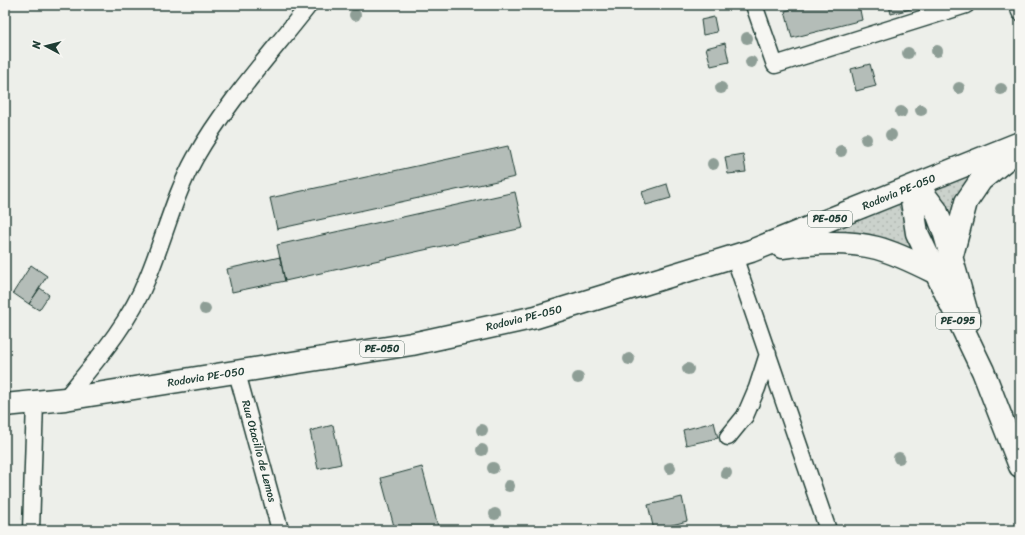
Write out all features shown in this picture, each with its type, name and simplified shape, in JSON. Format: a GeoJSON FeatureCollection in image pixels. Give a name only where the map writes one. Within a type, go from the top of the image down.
{"type":"FeatureCollection","features":[{"type":"Feature","properties":{"kind":"main road","name":"Rodovia PE-050"},"geometry":{"type":"LineString","coordinates":[[5,406],[65,399],[237,373],[412,344],[536,317],[743,254],[910,188],[1020,142]]}},
{"type":"Feature","properties":{"kind":"main road"},"geometry":{"type":"LineString","coordinates":[[951,256],[966,202],[981,180],[1020,148]]}},
{"type":"Feature","properties":{"kind":"main road"},"geometry":{"type":"LineString","coordinates":[[910,188],[926,198],[936,210],[951,256],[983,371]]}},
{"type":"Feature","properties":{"kind":"main road"},"geometry":{"type":"LineString","coordinates":[[910,188],[917,233],[934,272]]}},
{"type":"Feature","properties":{"kind":"main road"},"geometry":{"type":"LineString","coordinates":[[743,254],[806,244],[851,244],[886,251],[934,272]]}},
{"type":"Feature","properties":{"kind":"main road","name":"PE-095"},"geometry":{"type":"LineString","coordinates":[[934,272],[983,371],[1020,466]]}},
{"type":"Feature","properties":{"kind":"street"},"geometry":{"type":"LineString","coordinates":[[65,399],[99,358],[131,312],[147,280],[183,180],[225,110],[309,5]]}},
{"type":"Feature","properties":{"kind":"street"},"geometry":{"type":"LineString","coordinates":[[754,5],[774,65],[966,5]]}},
{"type":"Feature","properties":{"kind":"street"},"geometry":{"type":"LineString","coordinates":[[1018,5],[1020,12]]}},
{"type":"Feature","properties":{"kind":"street"},"geometry":{"type":"LineString","coordinates":[[743,254],[768,354],[828,530]]}},
{"type":"Feature","properties":{"kind":"street"},"geometry":{"type":"LineString","coordinates":[[728,437],[745,416],[758,388],[768,354]]}},
{"type":"Feature","properties":{"kind":"street","name":"Rua Otacilio de Lemos"},"geometry":{"type":"LineString","coordinates":[[237,373],[280,530]]}},
{"type":"Feature","properties":{"kind":"street"},"geometry":{"type":"LineString","coordinates":[[31,530],[35,402]]}},
{"type":"Feature","properties":{"kind":"shaded area"},"geometry":{"type":"Polygon","coordinates":[[[981,165],[950,238],[935,187],[981,165]]]}},
{"type":"Feature","properties":{"kind":"shaded area"},"geometry":{"type":"Polygon","coordinates":[[[896,199],[926,268],[892,242],[861,233],[819,232],[896,199]]]}},
{"type":"Feature","properties":{"kind":"building"},"geometry":{"type":"Polygon","coordinates":[[[808,5],[859,5],[862,20],[792,38],[785,11],[808,5]]]}},
{"type":"Feature","properties":{"kind":"building"},"geometry":{"type":"Polygon","coordinates":[[[889,5],[926,5],[891,14],[889,5]]]}},
{"type":"Feature","properties":{"kind":"building"},"geometry":{"type":"Polygon","coordinates":[[[714,17],[717,32],[703,35],[701,20],[714,17]]]}},
{"type":"Feature","properties":{"kind":"building"},"geometry":{"type":"Polygon","coordinates":[[[725,43],[729,62],[711,66],[706,48],[725,43]]]}},
{"type":"Feature","properties":{"kind":"building"},"geometry":{"type":"Polygon","coordinates":[[[870,64],[876,86],[856,91],[851,69],[870,64]]]}},
{"type":"Feature","properties":{"kind":"building"},"geometry":{"type":"Polygon","coordinates":[[[508,146],[515,177],[277,229],[270,198],[508,146]]]}},
{"type":"Feature","properties":{"kind":"building"},"geometry":{"type":"Polygon","coordinates":[[[743,154],[746,172],[728,174],[725,157],[743,154]]]}},
{"type":"Feature","properties":{"kind":"building"},"geometry":{"type":"Polygon","coordinates":[[[667,184],[671,198],[646,205],[642,192],[667,184]]]}},
{"type":"Feature","properties":{"kind":"building"},"geometry":{"type":"Polygon","coordinates":[[[515,192],[523,228],[285,281],[277,245],[515,192]]]}},
{"type":"Feature","properties":{"kind":"building"},"geometry":{"type":"Polygon","coordinates":[[[280,257],[285,281],[232,292],[227,269],[280,257]]]}},
{"type":"Feature","properties":{"kind":"building"},"geometry":{"type":"Polygon","coordinates":[[[31,265],[47,276],[29,304],[13,293],[31,265]]]}},
{"type":"Feature","properties":{"kind":"building"},"geometry":{"type":"Polygon","coordinates":[[[40,288],[49,295],[39,310],[29,304],[40,288]]]}},
{"type":"Feature","properties":{"kind":"building"},"geometry":{"type":"Polygon","coordinates":[[[714,422],[718,438],[686,445],[683,430],[714,422]]]}},
{"type":"Feature","properties":{"kind":"building"},"geometry":{"type":"Polygon","coordinates":[[[333,425],[341,464],[318,469],[310,431],[333,425]]]}},
{"type":"Feature","properties":{"kind":"building"},"geometry":{"type":"Polygon","coordinates":[[[422,467],[439,530],[395,530],[381,478],[422,467]]]}},
{"type":"Feature","properties":{"kind":"building"},"geometry":{"type":"Polygon","coordinates":[[[682,497],[687,521],[654,530],[648,505],[682,497]]]}}]}
